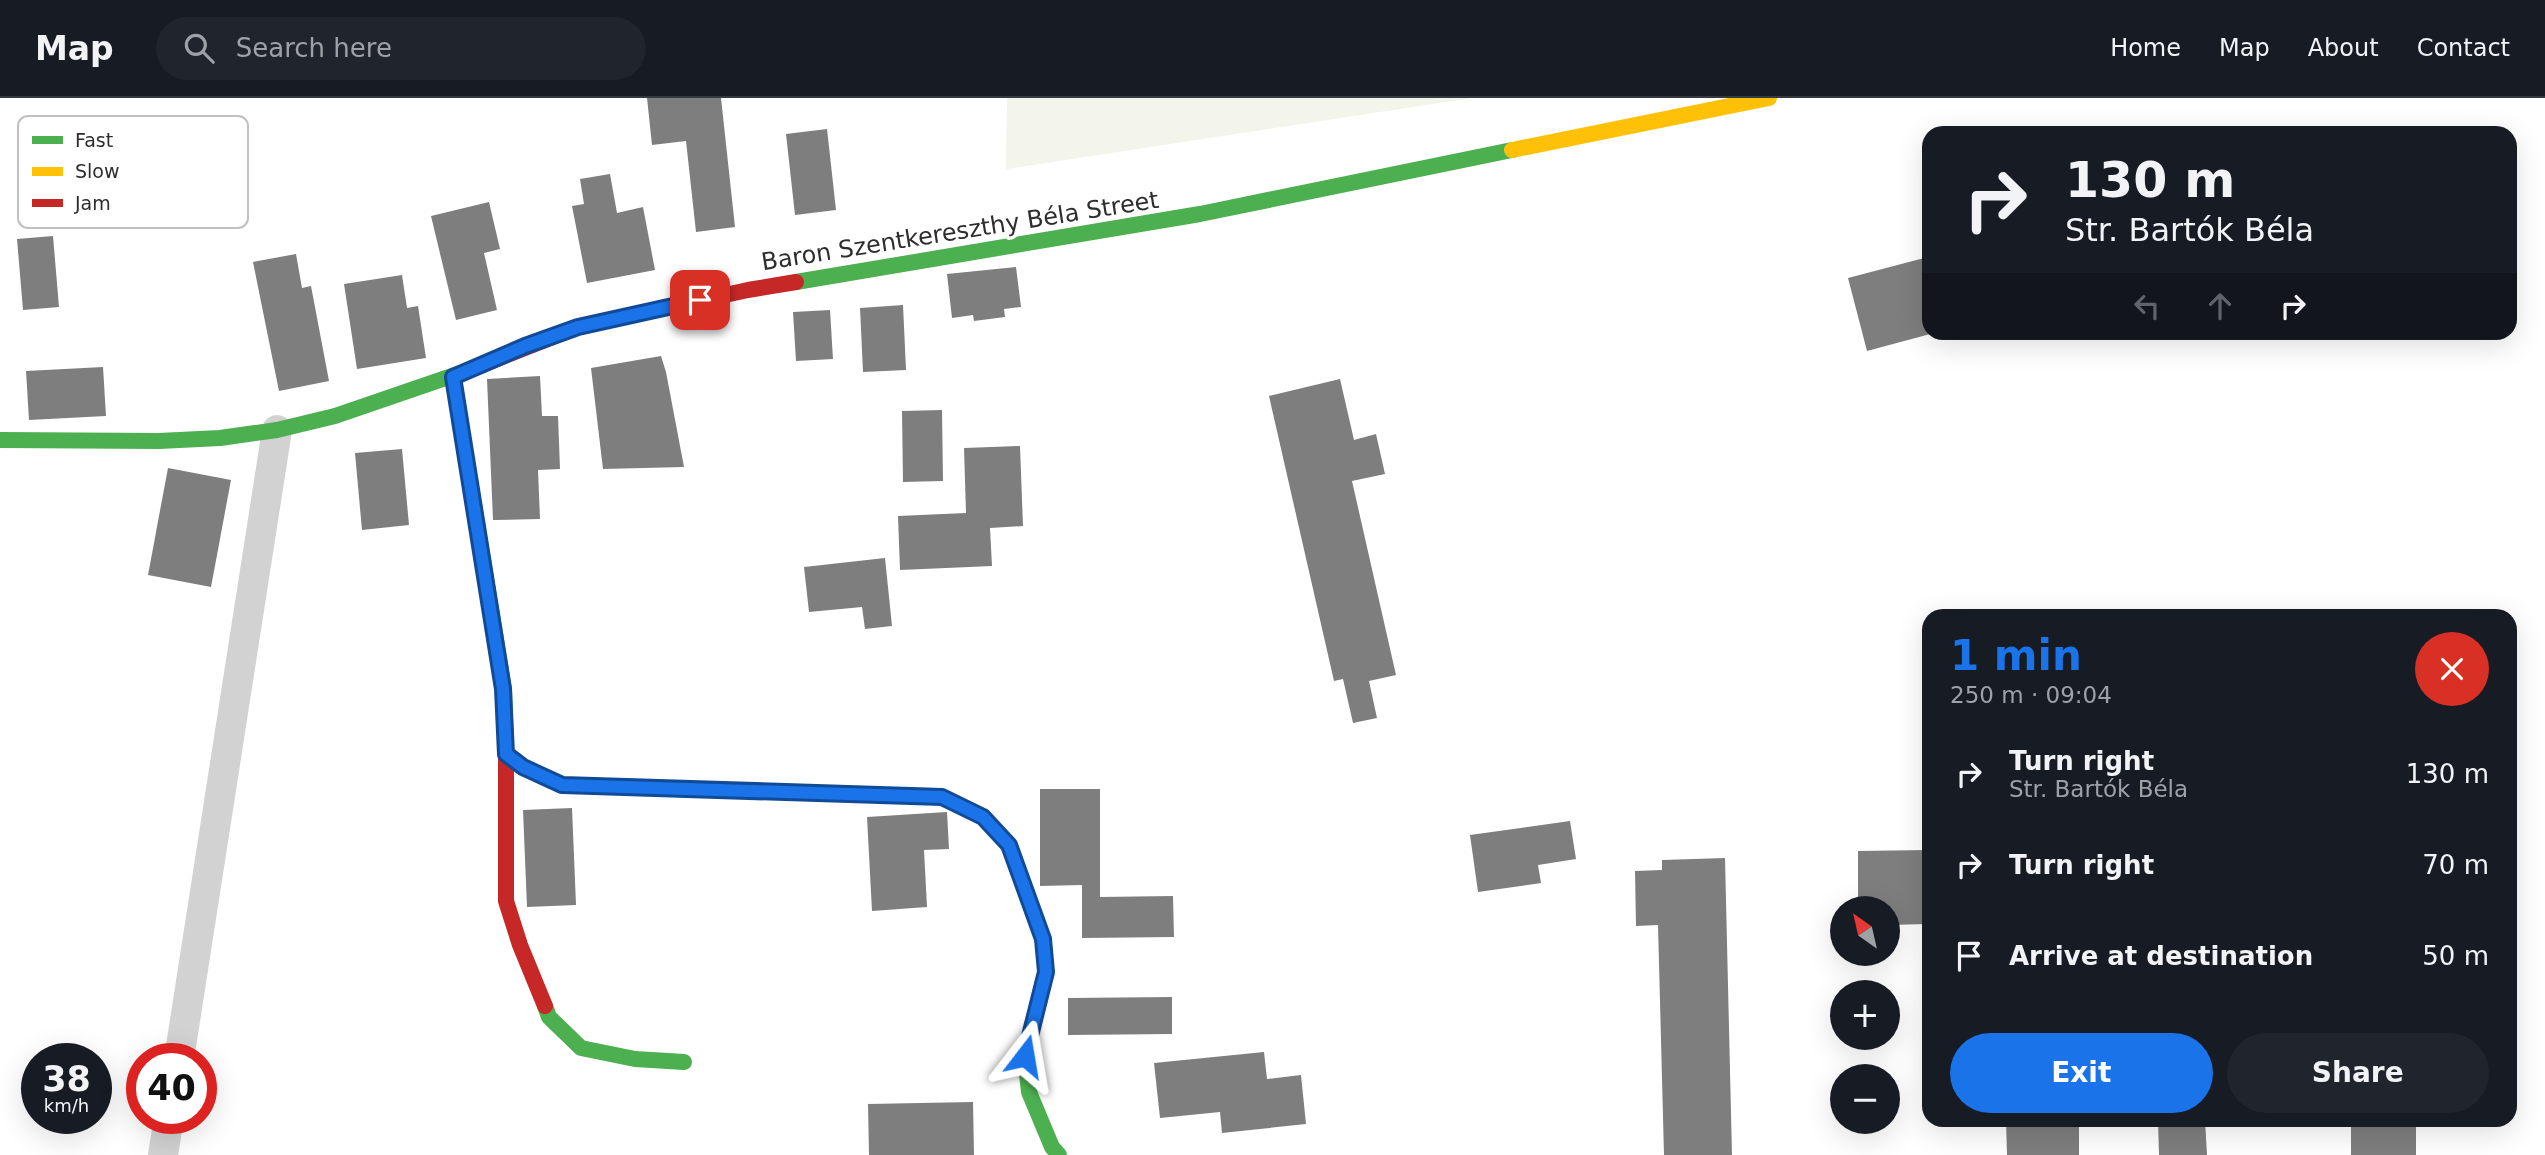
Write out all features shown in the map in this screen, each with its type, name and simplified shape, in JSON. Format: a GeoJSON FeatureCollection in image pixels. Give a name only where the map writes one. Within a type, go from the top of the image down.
{"type":"FeatureCollection","features":[{"type":"Feature","properties":{"kind":"street","name":"Baron Szentkereszthy Béla Street"},"geometry":{"type":"LineString","coordinates":[[0,440],[220,438],[277,430],[335,416],[453,377],[578,327],[748,290],[1200,215],[1769,98]]}},
{"type":"Feature","properties":{"kind":"street"},"geometry":{"type":"LineString","coordinates":[[453,377],[503,689],[506,901],[520,945],[549,1017],[581,1048],[635,1059],[684,1062]]}},
{"type":"Feature","properties":{"kind":"street"},"geometry":{"type":"LineString","coordinates":[[181,1043],[277,430]]}},
{"type":"Feature","properties":{"kind":"street"},"geometry":{"type":"LineString","coordinates":[[506,754],[523,767],[562,785],[942,797],[983,817],[1009,845],[1043,939],[1046,972],[1025,1056],[1029,1092],[1052,1147],[1059,1155]]}},
{"type":"Feature","properties":{"kind":"street"},"geometry":{"type":"LineString","coordinates":[[163,1155],[166,1134]]}},
{"type":"Feature","properties":{"kind":"shaded area"},"geometry":{"type":"Polygon","coordinates":[[[1007,98],[1472,98],[1006,169],[1007,98]]]}},
{"type":"Feature","properties":{"kind":"building"},"geometry":{"type":"Polygon","coordinates":[[[647,98],[721,98],[735,227],[696,232],[686,141],[652,145],[647,98]]]}},
{"type":"Feature","properties":{"kind":"building"},"geometry":{"type":"Polygon","coordinates":[[[827,129],[836,210],[795,215],[786,134],[827,129]]]}},
{"type":"Feature","properties":{"kind":"building"},"geometry":{"type":"Polygon","coordinates":[[[610,174],[617,213],[643,207],[655,270],[587,283],[572,206],[584,204],[580,179],[610,174]]]}},
{"type":"Feature","properties":{"kind":"building"},"geometry":{"type":"Polygon","coordinates":[[[489,202],[500,249],[484,253],[497,310],[456,320],[431,216],[489,202]]]}},
{"type":"Feature","properties":{"kind":"building"},"geometry":{"type":"Polygon","coordinates":[[[53,236],[59,307],[23,310],[17,239],[53,236]]]}},
{"type":"Feature","properties":{"kind":"building"},"geometry":{"type":"Polygon","coordinates":[[[296,254],[302,288],[311,286],[329,381],[279,391],[253,262],[296,254]]]}},
{"type":"Feature","properties":{"kind":"building"},"geometry":{"type":"Polygon","coordinates":[[[1922,259],[1922,336],[1867,351],[1848,278],[1922,259]]]}},
{"type":"Feature","properties":{"kind":"building"},"geometry":{"type":"Polygon","coordinates":[[[1016,267],[1021,307],[1004,309],[1005,317],[974,321],[973,315],[952,318],[947,274],[1016,267]]]}},
{"type":"Feature","properties":{"kind":"building"},"geometry":{"type":"Polygon","coordinates":[[[402,275],[407,308],[418,306],[426,358],[357,369],[344,284],[402,275]]]}},
{"type":"Feature","properties":{"kind":"building"},"geometry":{"type":"Polygon","coordinates":[[[903,305],[906,370],[863,372],[860,308],[903,305]]]}},
{"type":"Feature","properties":{"kind":"building"},"geometry":{"type":"Polygon","coordinates":[[[830,310],[833,359],[796,361],[793,312],[830,310]]]}},
{"type":"Feature","properties":{"kind":"building"},"geometry":{"type":"Polygon","coordinates":[[[661,356],[684,467],[603,469],[591,368],[661,356]]]}},
{"type":"Feature","properties":{"kind":"building"},"geometry":{"type":"Polygon","coordinates":[[[103,367],[106,416],[29,420],[26,371],[103,367]]]}},
{"type":"Feature","properties":{"kind":"building"},"geometry":{"type":"Polygon","coordinates":[[[540,376],[542,416],[558,416],[560,469],[538,470],[540,519],[493,520],[487,379],[540,376]]]}},
{"type":"Feature","properties":{"kind":"building"},"geometry":{"type":"Polygon","coordinates":[[[1340,379],[1354,440],[1376,434],[1385,474],[1352,481],[1396,675],[1369,681],[1377,718],[1353,723],[1343,679],[1334,681],[1269,396],[1340,379]]]}},
{"type":"Feature","properties":{"kind":"building"},"geometry":{"type":"Polygon","coordinates":[[[942,410],[943,481],[903,482],[902,411],[942,410]]]}},
{"type":"Feature","properties":{"kind":"building"},"geometry":{"type":"Polygon","coordinates":[[[1020,446],[1023,526],[990,528],[992,566],[900,570],[898,516],[966,513],[964,448],[1020,446]]]}},
{"type":"Feature","properties":{"kind":"building"},"geometry":{"type":"Polygon","coordinates":[[[402,449],[409,525],[362,530],[355,453],[402,449]]]}},
{"type":"Feature","properties":{"kind":"building"},"geometry":{"type":"Polygon","coordinates":[[[168,468],[231,480],[211,587],[148,575],[168,468]]]}},
{"type":"Feature","properties":{"kind":"building"},"geometry":{"type":"Polygon","coordinates":[[[885,558],[892,626],[865,629],[862,607],[809,612],[804,567],[885,558]]]}},
{"type":"Feature","properties":{"kind":"building"},"geometry":{"type":"Polygon","coordinates":[[[1040,789],[1100,789],[1100,897],[1173,896],[1174,937],[1082,938],[1082,885],[1040,886],[1040,789]]]}},
{"type":"Feature","properties":{"kind":"building"},"geometry":{"type":"Polygon","coordinates":[[[572,808],[576,905],[527,907],[523,810],[572,808]]]}},
{"type":"Feature","properties":{"kind":"building"},"geometry":{"type":"Polygon","coordinates":[[[947,812],[949,849],[924,850],[927,907],[872,911],[867,817],[947,812]]]}},
{"type":"Feature","properties":{"kind":"building"},"geometry":{"type":"Polygon","coordinates":[[[1570,821],[1576,859],[1538,865],[1541,883],[1478,892],[1470,835],[1570,821]]]}},
{"type":"Feature","properties":{"kind":"building"},"geometry":{"type":"Polygon","coordinates":[[[1922,850],[1922,924],[1900,925],[1900,896],[1858,896],[1858,851],[1922,850]]]}},
{"type":"Feature","properties":{"kind":"building"},"geometry":{"type":"Polygon","coordinates":[[[1725,858],[1732,1155],[1664,1155],[1658,925],[1636,926],[1635,871],[1662,870],[1662,860],[1725,858]]]}},
{"type":"Feature","properties":{"kind":"building"},"geometry":{"type":"Polygon","coordinates":[[[1172,997],[1172,1034],[1068,1035],[1068,998],[1172,997]]]}},
{"type":"Feature","properties":{"kind":"building"},"geometry":{"type":"Polygon","coordinates":[[[1264,1052],[1267,1079],[1301,1075],[1306,1124],[1222,1133],[1220,1112],[1160,1118],[1154,1063],[1264,1052]]]}},
{"type":"Feature","properties":{"kind":"building"},"geometry":{"type":"Polygon","coordinates":[[[973,1102],[974,1155],[869,1155],[868,1104],[973,1102]]]}},
{"type":"Feature","properties":{"kind":"building"},"geometry":{"type":"Polygon","coordinates":[[[2006,1127],[2079,1127],[2079,1155],[2007,1155],[2006,1127]]]}},
{"type":"Feature","properties":{"kind":"building"},"geometry":{"type":"Polygon","coordinates":[[[2158,1127],[2205,1127],[2207,1155],[2159,1155],[2158,1127]]]}},
{"type":"Feature","properties":{"kind":"building"},"geometry":{"type":"Polygon","coordinates":[[[2351,1127],[2416,1127],[2416,1155],[2351,1155],[2351,1127]]]}},
{"type":"Feature","properties":{"kind":"traffic: fast"},"geometry":{"type":"LineString","coordinates":[[796,282],[1200,214],[1512,150]]}},
{"type":"Feature","properties":{"kind":"traffic: fast"},"geometry":{"type":"LineString","coordinates":[[0,440],[159,441],[220,438],[277,430],[335,416],[472,369]]}},
{"type":"Feature","properties":{"kind":"traffic: fast"},"geometry":{"type":"LineString","coordinates":[[453,377],[504,689],[506,748]]}},
{"type":"Feature","properties":{"kind":"traffic: fast"},"geometry":{"type":"LineString","coordinates":[[1034,915],[1043,939],[1046,972],[1025,1056],[1029,1092],[1052,1147],[1059,1155]]}},
{"type":"Feature","properties":{"kind":"traffic: fast"},"geometry":{"type":"LineString","coordinates":[[545,1006],[549,1017],[581,1048],[635,1059],[684,1062]]}},
{"type":"Feature","properties":{"kind":"traffic: slow"},"geometry":{"type":"LineString","coordinates":[[1512,150],[1769,98]]}},
{"type":"Feature","properties":{"kind":"traffic: slow"},"geometry":{"type":"LineString","coordinates":[[506,754],[523,767],[562,785],[941,797],[983,817],[1009,845],[1034,915]]}},
{"type":"Feature","properties":{"kind":"traffic: jam"},"geometry":{"type":"LineString","coordinates":[[472,369],[578,327],[796,282]]}},
{"type":"Feature","properties":{"kind":"traffic: jam"},"geometry":{"type":"LineString","coordinates":[[506,748],[506,901],[520,945],[545,1006]]}},
{"type":"Feature","properties":{"kind":"route"},"geometry":{"type":"LineString","coordinates":[[700,300],[578,327],[453,377],[503,689],[506,754],[523,767],[562,785],[942,797],[983,817],[1009,845],[1043,939],[1046,972],[1025,1056]]}}]}
